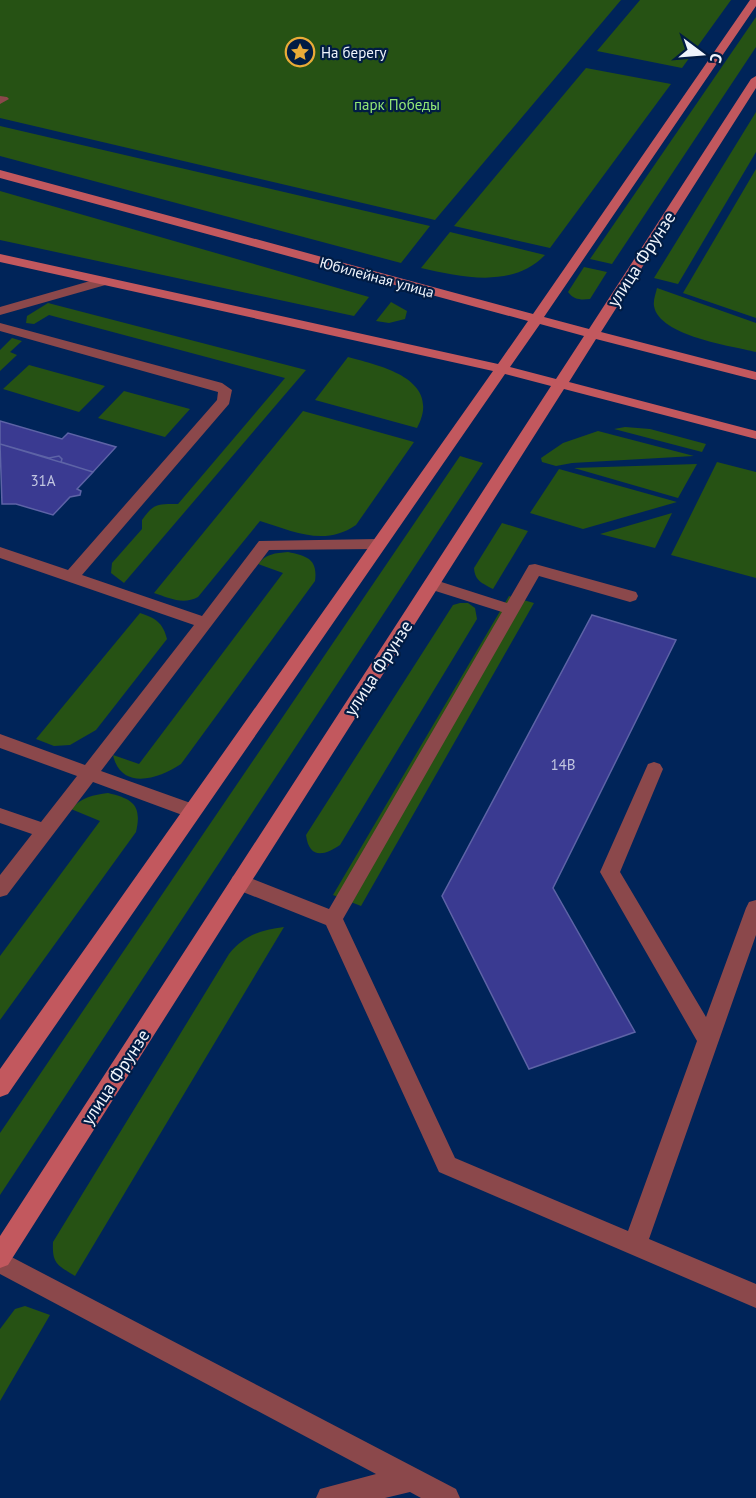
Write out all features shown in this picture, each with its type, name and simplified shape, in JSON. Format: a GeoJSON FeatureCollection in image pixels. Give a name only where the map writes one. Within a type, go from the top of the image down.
{"type":"FeatureCollection","features":[{"type":"Feature","properties":{"kind":"main road"},"geometry":{"type":"LineString","coordinates":[[0,1087],[502,369],[755,0]]}},
{"type":"Feature","properties":{"kind":"main road","name":"улица Фрунзе"},"geometry":{"type":"LineString","coordinates":[[0,1257],[756,79]]}},
{"type":"Feature","properties":{"kind":"main road","name":"Юбилейная улица"},"geometry":{"type":"LineString","coordinates":[[0,174],[397,283],[756,376]]}},
{"type":"Feature","properties":{"kind":"main road"},"geometry":{"type":"LineString","coordinates":[[0,258],[502,369],[756,435]]}},
{"type":"Feature","properties":{"kind":"lane"},"geometry":{"type":"LineString","coordinates":[[0,310],[104,281]]}},
{"type":"Feature","properties":{"kind":"lane"},"geometry":{"type":"LineString","coordinates":[[0,327],[225,390],[224,401],[72,576]]}},
{"type":"Feature","properties":{"kind":"lane"},"geometry":{"type":"LineString","coordinates":[[0,889],[265,545],[378,544]]}},
{"type":"Feature","properties":{"kind":"lane"},"geometry":{"type":"LineString","coordinates":[[0,552],[205,623]]}},
{"type":"Feature","properties":{"kind":"lane"},"geometry":{"type":"LineString","coordinates":[[333,919],[536,569],[630,596]]}},
{"type":"Feature","properties":{"kind":"lane"},"geometry":{"type":"LineString","coordinates":[[432,584],[512,610]]}},
{"type":"Feature","properties":{"kind":"lane"},"geometry":{"type":"LineString","coordinates":[[0,741],[192,811]]}},
{"type":"Feature","properties":{"kind":"lane"},"geometry":{"type":"LineString","coordinates":[[654,769],[609,872],[708,1040]]}},
{"type":"Feature","properties":{"kind":"lane"},"geometry":{"type":"LineString","coordinates":[[0,814],[44,831]]}},
{"type":"Feature","properties":{"kind":"lane"},"geometry":{"type":"LineString","coordinates":[[240,882],[333,919],[447,1165],[756,1296]]}},
{"type":"Feature","properties":{"kind":"lane"},"geometry":{"type":"LineString","coordinates":[[635,1245],[756,908]]}},
{"type":"Feature","properties":{"kind":"lane"},"geometry":{"type":"LineString","coordinates":[[0,1262],[447,1498]]}},
{"type":"Feature","properties":{"kind":"lane"},"geometry":{"type":"LineString","coordinates":[[329,1498],[411,1479]]}},
{"type":"Feature","properties":{"kind":"green space","name":"парк Победы"},"geometry":{"type":"Polygon","coordinates":[[[0,0],[621,0],[435,220],[0,118],[0,0]]]}},
{"type":"Feature","properties":{"kind":"green space"},"geometry":{"type":"Polygon","coordinates":[[[640,0],[731,0],[682,68],[597,51],[640,0]]]}},
{"type":"Feature","properties":{"kind":"green space"},"geometry":{"type":"Polygon","coordinates":[[[756,17],[756,47],[612,264],[590,259],[756,17]]]}},
{"type":"Feature","properties":{"kind":"green space"},"geometry":{"type":"Polygon","coordinates":[[[586,68],[671,84],[550,248],[454,226],[586,68]]]}},
{"type":"Feature","properties":{"kind":"green space"},"geometry":{"type":"Polygon","coordinates":[[[756,112],[756,152],[678,284],[654,278],[756,112]]]}},
{"type":"Feature","properties":{"kind":"green space"},"geometry":{"type":"Polygon","coordinates":[[[0,126],[430,226],[401,263],[0,156],[0,126]]]}},
{"type":"Feature","properties":{"kind":"green space"},"geometry":{"type":"Polygon","coordinates":[[[756,169],[756,318],[683,293],[756,169]]]}},
{"type":"Feature","properties":{"kind":"green space"},"geometry":{"type":"Polygon","coordinates":[[[0,191],[369,297],[354,316],[0,240],[0,191]]]}},
{"type":"Feature","properties":{"kind":"green space"},"geometry":{"type":"Polygon","coordinates":[[[450,232],[545,255],[532,266],[517,273],[486,278],[453,275],[421,268],[450,232]]]}},
{"type":"Feature","properties":{"kind":"green space"},"geometry":{"type":"Polygon","coordinates":[[[584,267],[607,272],[590,299],[578,299],[568,292],[584,267]]]}},
{"type":"Feature","properties":{"kind":"green space"},"geometry":{"type":"Polygon","coordinates":[[[657,288],[756,323],[756,352],[714,343],[669,325],[659,316],[654,306],[657,288]]]}},
{"type":"Feature","properties":{"kind":"green space"},"geometry":{"type":"Polygon","coordinates":[[[391,302],[407,311],[405,319],[389,323],[376,321],[391,302]]]}},
{"type":"Feature","properties":{"kind":"green space"},"geometry":{"type":"Polygon","coordinates":[[[48,303],[306,370],[124,583],[111,573],[112,563],[142,529],[142,520],[146,514],[153,507],[178,504],[285,378],[49,315],[34,324],[26,323],[27,316],[48,303]]]}},
{"type":"Feature","properties":{"kind":"green space"},"geometry":{"type":"Polygon","coordinates":[[[12,338],[22,341],[10,352],[17,355],[0,371],[0,350],[12,338]]]}},
{"type":"Feature","properties":{"kind":"green space"},"geometry":{"type":"Polygon","coordinates":[[[348,357],[391,370],[415,386],[422,398],[423,411],[417,428],[315,400],[348,357]]]}},
{"type":"Feature","properties":{"kind":"green space"},"geometry":{"type":"Polygon","coordinates":[[[29,365],[105,386],[79,412],[3,389],[29,365]]]}},
{"type":"Feature","properties":{"kind":"green space"},"geometry":{"type":"Polygon","coordinates":[[[124,391],[190,409],[165,437],[98,418],[124,391]]]}},
{"type":"Feature","properties":{"kind":"green space"},"geometry":{"type":"Polygon","coordinates":[[[303,411],[414,442],[356,525],[344,532],[320,536],[308,535],[260,521],[198,597],[181,601],[154,593],[303,411]]]}},
{"type":"Feature","properties":{"kind":"green space"},"geometry":{"type":"Polygon","coordinates":[[[625,427],[650,429],[706,444],[702,452],[614,429],[625,427]]]}},
{"type":"Feature","properties":{"kind":"green space"},"geometry":{"type":"Polygon","coordinates":[[[598,431],[694,456],[572,463],[556,466],[542,462],[541,458],[563,443],[598,431]]]}},
{"type":"Feature","properties":{"kind":"green space"},"geometry":{"type":"Polygon","coordinates":[[[460,456],[483,463],[0,1195],[0,1133],[460,456]]]}},
{"type":"Feature","properties":{"kind":"green space"},"geometry":{"type":"Polygon","coordinates":[[[717,462],[756,472],[756,578],[671,555],[717,462]]]}},
{"type":"Feature","properties":{"kind":"green space"},"geometry":{"type":"Polygon","coordinates":[[[697,464],[678,498],[574,468],[697,464]]]}},
{"type":"Feature","properties":{"kind":"green space"},"geometry":{"type":"Polygon","coordinates":[[[559,469],[677,502],[583,529],[530,513],[559,469]]]}},
{"type":"Feature","properties":{"kind":"green space"},"geometry":{"type":"Polygon","coordinates":[[[672,513],[655,548],[600,534],[672,513]]]}},
{"type":"Feature","properties":{"kind":"green space"},"geometry":{"type":"Polygon","coordinates":[[[502,523],[528,531],[493,589],[478,579],[474,568],[502,523]]]}},
{"type":"Feature","properties":{"kind":"green space"},"geometry":{"type":"Polygon","coordinates":[[[288,552],[306,557],[313,563],[315,581],[181,764],[162,774],[142,779],[124,774],[117,766],[113,755],[139,764],[283,573],[258,564],[271,555],[288,552]]]}},
{"type":"Feature","properties":{"kind":"green space"},"geometry":{"type":"Polygon","coordinates":[[[509,596],[534,603],[361,906],[333,895],[509,596]]]}},
{"type":"Feature","properties":{"kind":"green space"},"geometry":{"type":"Polygon","coordinates":[[[468,603],[475,608],[477,619],[340,845],[323,853],[314,852],[310,848],[306,835],[453,605],[468,603]]]}},
{"type":"Feature","properties":{"kind":"green space"},"geometry":{"type":"Polygon","coordinates":[[[140,613],[158,622],[167,639],[96,730],[70,745],[54,746],[36,739],[140,613]]]}},
{"type":"Feature","properties":{"kind":"green space"},"geometry":{"type":"Polygon","coordinates":[[[108,793],[124,798],[134,805],[138,816],[136,832],[0,1020],[0,956],[100,821],[71,809],[88,797],[108,793]]]}},
{"type":"Feature","properties":{"kind":"green space"},"geometry":{"type":"Polygon","coordinates":[[[284,927],[75,1276],[55,1260],[53,1242],[229,954],[253,934],[284,927]]]}},
{"type":"Feature","properties":{"kind":"green space"},"geometry":{"type":"Polygon","coordinates":[[[25,1306],[50,1315],[0,1401],[0,1329],[15,1309],[25,1306]]]}},
{"type":"Feature","properties":{"kind":"building"},"geometry":{"type":"Polygon","coordinates":[[[0,421],[62,439],[68,433],[116,447],[93,472],[0,444],[0,421]]]}},
{"type":"Feature","properties":{"kind":"building"},"geometry":{"type":"Polygon","coordinates":[[[0,444],[49,458],[59,456],[62,459],[61,462],[93,472],[77,489],[81,491],[80,495],[70,497],[53,515],[16,504],[2,504],[0,444]]]}},
{"type":"Feature","properties":{"kind":"building"},"geometry":{"type":"Polygon","coordinates":[[[592,615],[676,640],[553,888],[635,1032],[529,1069],[442,896],[592,615]]]}},
{"type":"Feature","properties":{"kind":"place","name":"На берегу"},"geometry":{"type":"Point","coordinates":[300,52]}}]}
